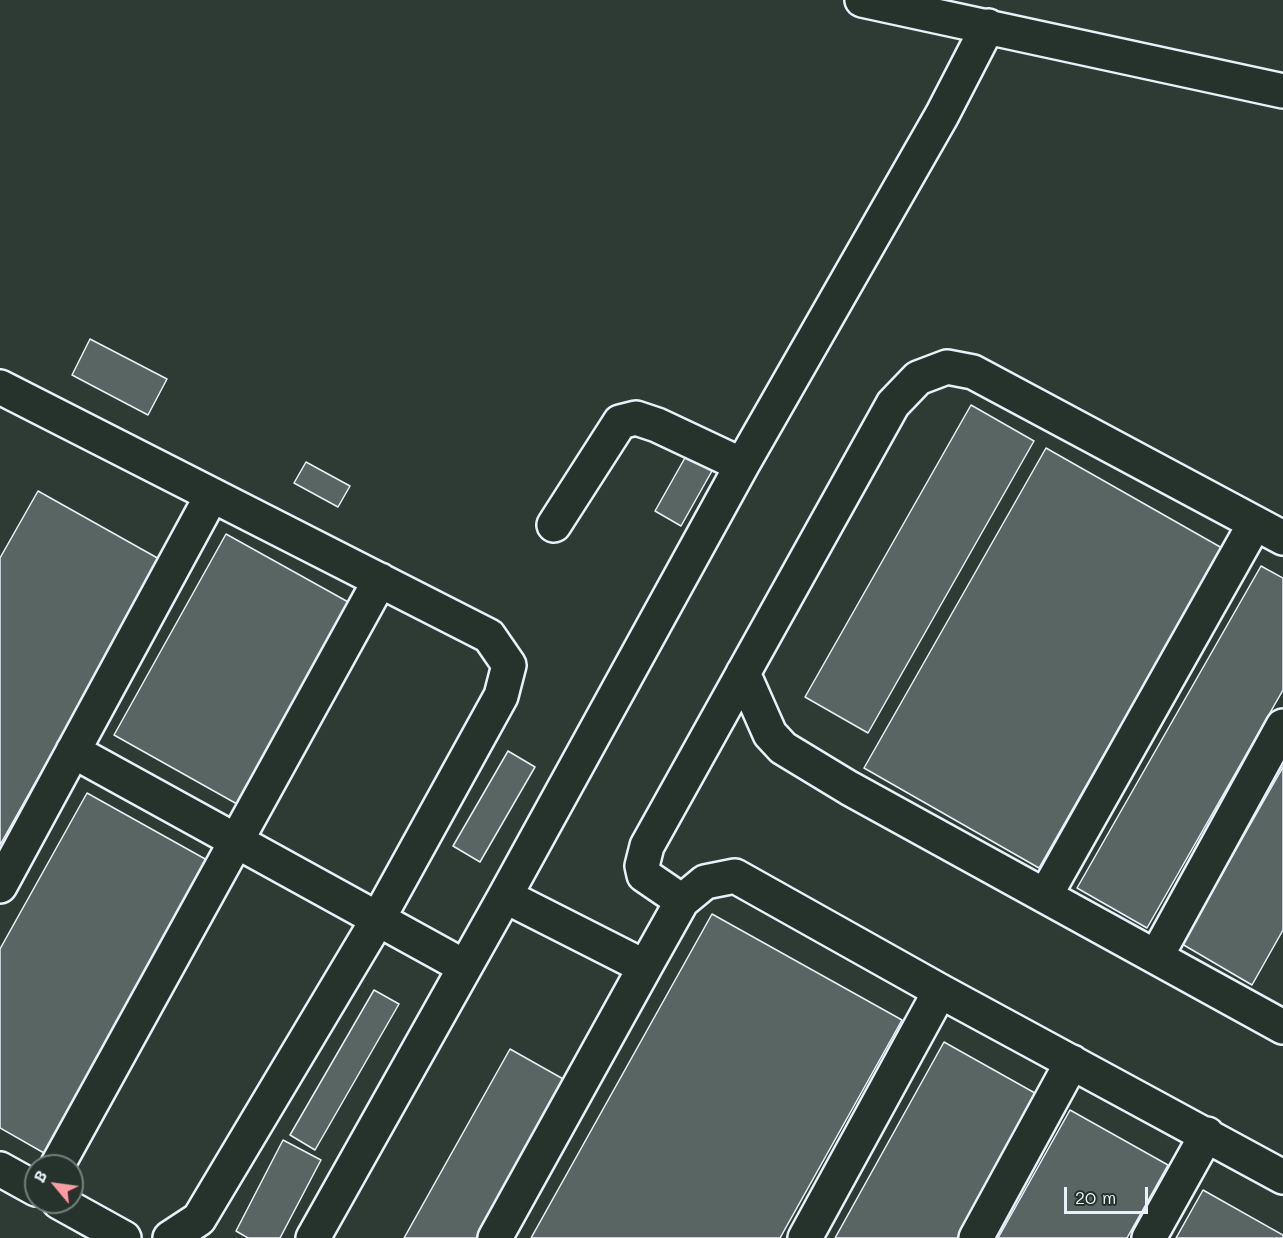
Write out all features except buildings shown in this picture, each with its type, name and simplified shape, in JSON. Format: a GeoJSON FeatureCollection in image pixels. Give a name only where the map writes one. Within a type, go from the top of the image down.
{"type":"FeatureCollection","features":[{"type":"Feature","properties":{"kind":"lane"},"geometry":{"type":"LineString","coordinates":[[862,0],[1283,91]]}},
{"type":"Feature","properties":{"kind":"lane"},"geometry":{"type":"LineString","coordinates":[[313,1238],[505,896],[742,465],[942,115],[988,26]]}},
{"type":"Feature","properties":{"kind":"lane"},"geometry":{"type":"LineString","coordinates":[[682,901],[644,875],[642,866],[647,846],[893,404],[918,378],[947,367],[973,372],[1283,538]]}},
{"type":"Feature","properties":{"kind":"lane"},"geometry":{"type":"LineString","coordinates":[[0,387],[489,636],[509,665],[501,696],[378,919],[199,1219],[170,1238]]}},
{"type":"Feature","properties":{"kind":"lane"},"geometry":{"type":"LineString","coordinates":[[554,525],[620,422],[636,418],[657,425],[742,465]]}},
{"type":"Feature","properties":{"kind":"lane"},"geometry":{"type":"LineString","coordinates":[[0,886],[212,495]]}},
{"type":"Feature","properties":{"kind":"lane"},"geometry":{"type":"LineString","coordinates":[[1045,896],[1255,523]]}},
{"type":"Feature","properties":{"kind":"lane"},"geometry":{"type":"LineString","coordinates":[[64,1154],[380,580]]}},
{"type":"Feature","properties":{"kind":"lane"},"geometry":{"type":"LineString","coordinates":[[743,673],[770,734],[783,748],[849,788],[1283,1027]]}},
{"type":"Feature","properties":{"kind":"lane"},"geometry":{"type":"LineString","coordinates":[[1156,957],[1283,726]]}},
{"type":"Feature","properties":{"kind":"lane"},"geometry":{"type":"LineString","coordinates":[[73,751],[465,967]]}},
{"type":"Feature","properties":{"kind":"lane"},"geometry":{"type":"LineString","coordinates":[[495,1238],[682,901],[705,882],[735,876],[940,991],[1283,1177]]}},
{"type":"Feature","properties":{"kind":"lane"},"geometry":{"type":"LineString","coordinates":[[505,896],[645,967]]}},
{"type":"Feature","properties":{"kind":"lane"},"geometry":{"type":"LineString","coordinates":[[805,1238],[940,991]]}},
{"type":"Feature","properties":{"kind":"lane"},"geometry":{"type":"LineString","coordinates":[[976,1238],[1072,1062]]}},
{"type":"Feature","properties":{"kind":"lane"},"geometry":{"type":"LineString","coordinates":[[1149,1238],[1207,1134]]}},
{"type":"Feature","properties":{"kind":"lane"},"geometry":{"type":"LineString","coordinates":[[0,1169],[24,1182]]}},
{"type":"Feature","properties":{"kind":"lane"},"geometry":{"type":"LineString","coordinates":[[81,1214],[124,1238]]}}]}
